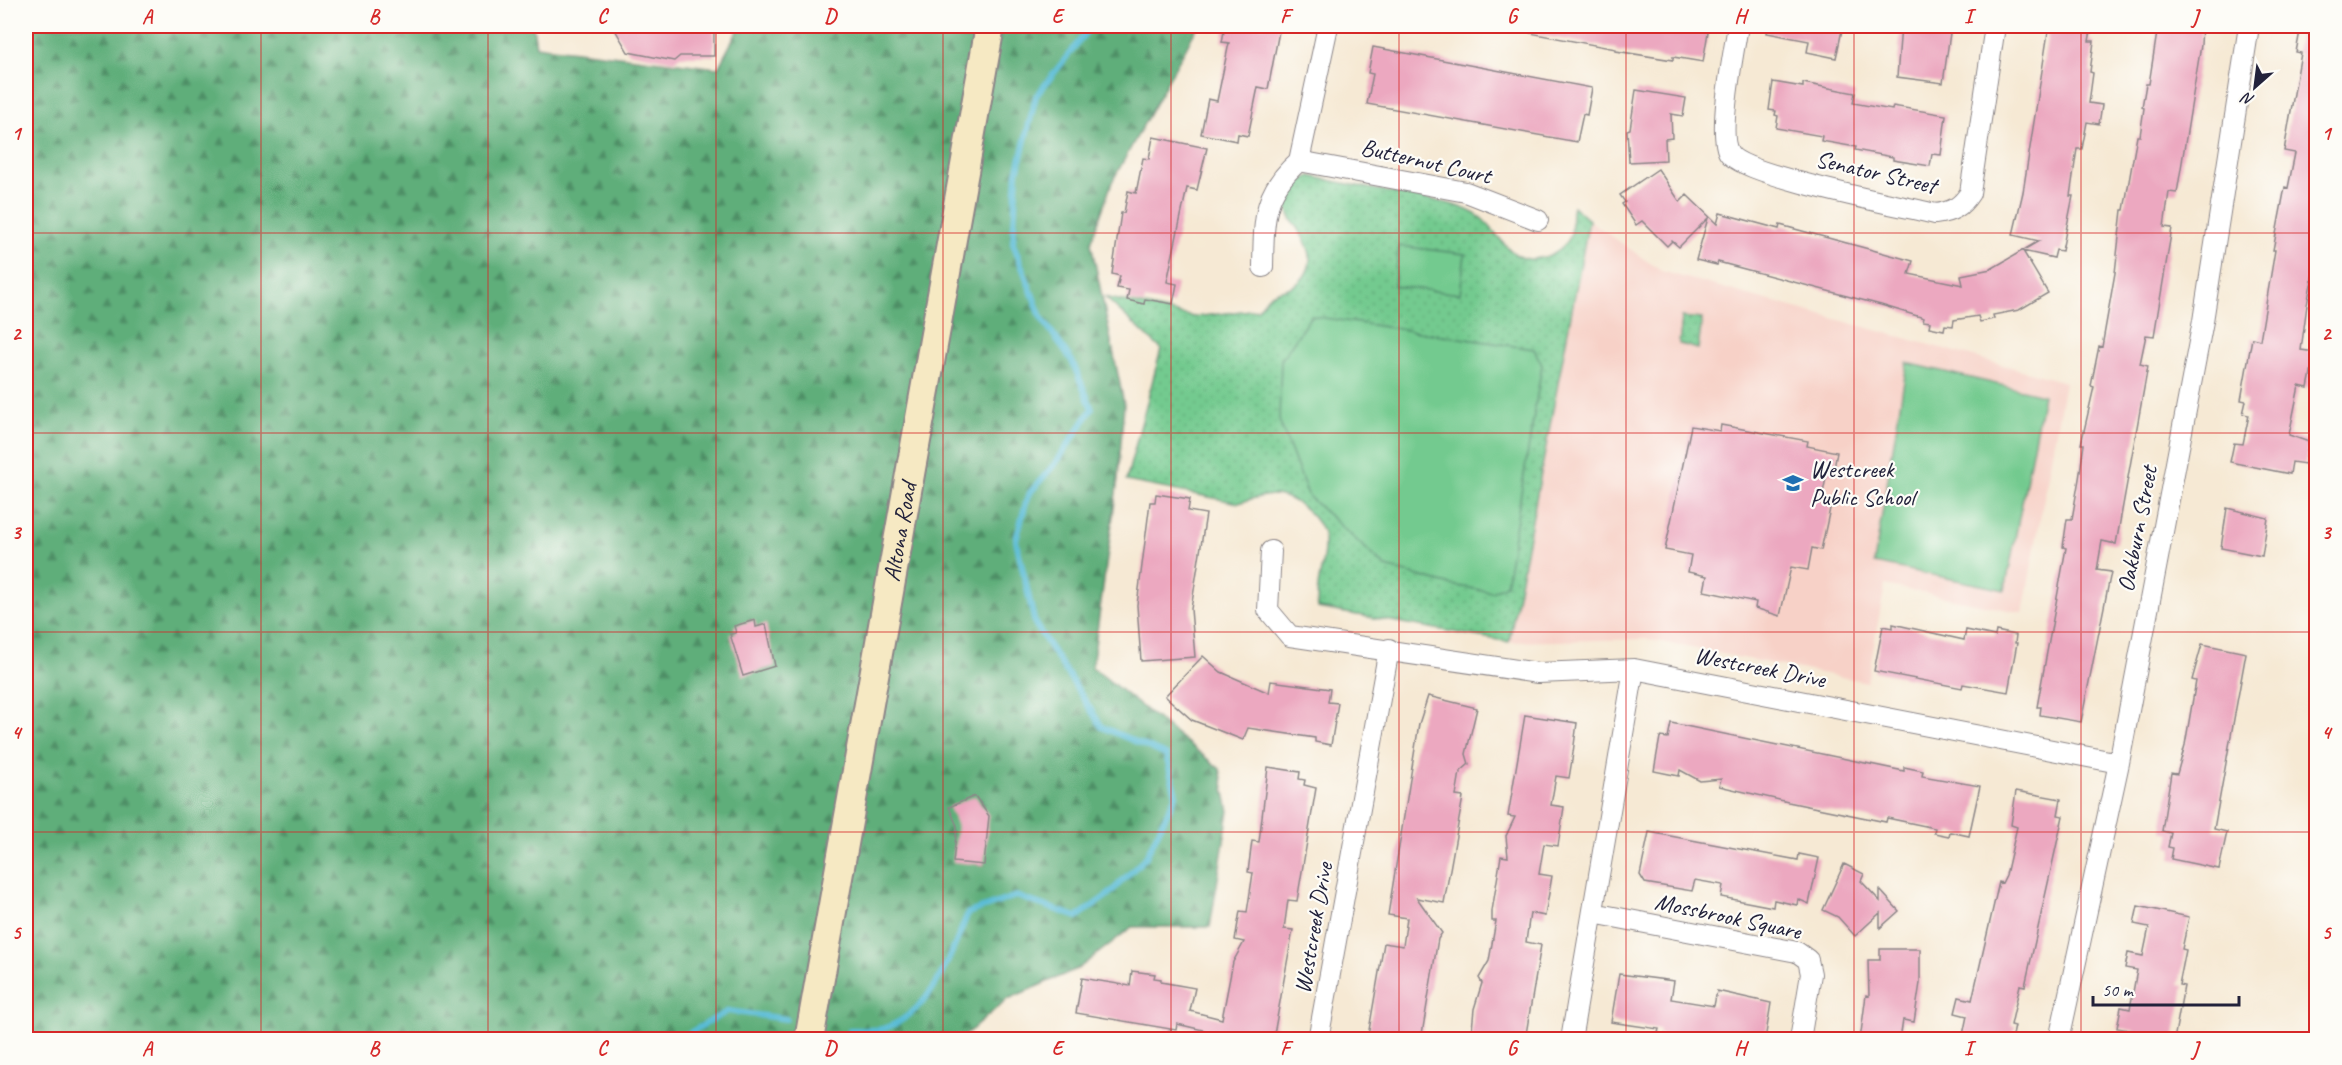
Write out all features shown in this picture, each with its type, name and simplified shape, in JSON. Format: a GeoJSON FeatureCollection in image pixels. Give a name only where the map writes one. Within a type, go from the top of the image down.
{"type":"FeatureCollection","features":[{"type":"Feature","properties":{"kind":"main road","name":"Altona Road"},"geometry":{"type":"LineString","coordinates":[[809,1040],[990,26]]}},
{"type":"Feature","properties":{"kind":"street"},"geometry":{"type":"LineString","coordinates":[[1263,267],[1263,233],[1269,200],[1282,175],[1299,160],[1328,26]]}},
{"type":"Feature","properties":{"kind":"street","name":"Senator Street"},"geometry":{"type":"LineString","coordinates":[[1738,26],[1724,134],[1728,153],[1735,160],[1778,176],[1935,214],[1951,212],[1964,202],[1970,193],[1995,26]]}},
{"type":"Feature","properties":{"kind":"street","name":"Oakburn Street"},"geometry":{"type":"LineString","coordinates":[[2059,1040],[2119,763],[2203,321],[2249,26]]}},
{"type":"Feature","properties":{"kind":"street","name":"Butternut Court"},"geometry":{"type":"LineString","coordinates":[[1299,160],[1466,192],[1538,220]]}},
{"type":"Feature","properties":{"kind":"street","name":"Westcreek Drive"},"geometry":{"type":"LineString","coordinates":[[1271,551],[1268,610],[1290,636],[1538,673],[1634,669],[2119,763]]}},
{"type":"Feature","properties":{"kind":"street","name":"Westcreek Drive"},"geometry":{"type":"LineString","coordinates":[[1318,1040],[1389,649]]}},
{"type":"Feature","properties":{"kind":"street"},"geometry":{"type":"LineString","coordinates":[[1571,1040],[1634,669]]}},
{"type":"Feature","properties":{"kind":"street","name":"Mossbrook Square"},"geometry":{"type":"LineString","coordinates":[[1593,914],[1797,952],[1808,960],[1811,974],[1800,1040]]}},
{"type":"Feature","properties":{"kind":"shaded area","name":"Westcreek Public School"},"geometry":{"type":"Polygon","coordinates":[[[1589,220],[1661,271],[2065,382],[2023,613],[1885,585],[1867,682],[1646,639],[1509,642],[1589,220]]]}},
{"type":"Feature","properties":{"kind":"green space"},"geometry":{"type":"Polygon","coordinates":[[[26,26],[533,26],[536,46],[718,68],[740,26],[1198,26],[1112,182],[1091,243],[1124,404],[1118,479],[1092,667],[1220,769],[1229,811],[1210,927],[1132,927],[1079,968],[1006,1000],[961,1039],[26,1039],[26,26]]]}},
{"type":"Feature","properties":{"kind":"green space"},"geometry":{"type":"Polygon","coordinates":[[[1310,176],[1434,200],[1463,208],[1487,223],[1513,252],[1530,259],[1550,255],[1567,242],[1571,233],[1573,206],[1589,220],[1509,642],[1318,608],[1317,599],[1324,548],[1322,531],[1313,516],[1291,500],[1270,495],[1239,503],[1126,481],[1161,349],[1105,297],[1194,317],[1258,309],[1270,295],[1299,282],[1310,263],[1309,249],[1288,212],[1286,200],[1293,188],[1310,176]]]}},
{"type":"Feature","properties":{"kind":"green space"},"geometry":{"type":"Polygon","coordinates":[[[1399,246],[1465,254],[1460,294],[1394,286],[1399,246]]]}},
{"type":"Feature","properties":{"kind":"green space"},"geometry":{"type":"Polygon","coordinates":[[[1311,316],[1534,349],[1542,365],[1506,585],[1492,592],[1451,585],[1386,567],[1309,497],[1279,420],[1281,360],[1311,316]]]}},
{"type":"Feature","properties":{"kind":"green space"},"geometry":{"type":"Polygon","coordinates":[[[1682,317],[1702,319],[1698,349],[1679,344],[1682,317]]]}},
{"type":"Feature","properties":{"kind":"green space"},"geometry":{"type":"Polygon","coordinates":[[[1907,363],[2043,395],[2005,590],[1874,563],[1907,363]]]}},
{"type":"Feature","properties":{"kind":"building"},"geometry":{"type":"Polygon","coordinates":[[[613,26],[714,26],[714,56],[680,56],[674,61],[628,52],[613,26]]]}},
{"type":"Feature","properties":{"kind":"building"},"geometry":{"type":"Polygon","coordinates":[[[1225,26],[1280,26],[1268,89],[1258,87],[1248,136],[1238,134],[1237,141],[1201,134],[1208,99],[1217,101],[1229,43],[1222,42],[1225,26]]]}},
{"type":"Feature","properties":{"kind":"building"},"geometry":{"type":"Polygon","coordinates":[[[1530,26],[1698,26],[1697,30],[1708,32],[1703,62],[1616,51],[1616,49],[1530,33],[1530,26]]]}},
{"type":"Feature","properties":{"kind":"building"},"geometry":{"type":"Polygon","coordinates":[[[1768,26],[1820,26],[1842,30],[1836,58],[1807,52],[1809,41],[1767,33],[1768,26]]]}},
{"type":"Feature","properties":{"kind":"building"},"geometry":{"type":"Polygon","coordinates":[[[1901,26],[1951,26],[1943,83],[1897,77],[1901,26]]]}},
{"type":"Feature","properties":{"kind":"building"},"geometry":{"type":"Polygon","coordinates":[[[2049,26],[2092,26],[2089,41],[2094,41],[2090,72],[2093,73],[2089,103],[2102,105],[2099,124],[2087,122],[2082,149],[2077,149],[2070,196],[2073,196],[2062,251],[2056,250],[2054,258],[2023,251],[2048,293],[2019,310],[1993,315],[1994,319],[1980,322],[1978,316],[1954,320],[1953,326],[1945,325],[1944,330],[1929,327],[1930,322],[1923,321],[1924,318],[1881,305],[1718,262],[1717,265],[1696,260],[1708,218],[1679,247],[1672,241],[1667,246],[1642,221],[1636,225],[1622,204],[1625,202],[1620,195],[1658,169],[1680,202],[1687,195],[1717,224],[1720,213],[1779,229],[1780,225],[1913,261],[1909,274],[1963,285],[1961,275],[1991,269],[2039,241],[2013,235],[2023,192],[2049,26]]]}},
{"type":"Feature","properties":{"kind":"building"},"geometry":{"type":"Polygon","coordinates":[[[2158,26],[2202,26],[2201,45],[2177,193],[2169,192],[2164,227],[2172,228],[2154,336],[2146,335],[2140,364],[2148,366],[2116,544],[2102,541],[2097,570],[2111,572],[2081,722],[2040,715],[2041,707],[2037,707],[2066,548],[2063,547],[2067,519],[2072,519],[2084,444],[2081,444],[2094,387],[2091,386],[2099,346],[2102,347],[2115,273],[2122,210],[2124,210],[2137,136],[2140,136],[2144,108],[2142,107],[2146,84],[2149,84],[2158,26]]]}},
{"type":"Feature","properties":{"kind":"building"},"geometry":{"type":"Polygon","coordinates":[[[2301,26],[2316,26],[2316,268],[2314,268],[2307,305],[2301,350],[2315,352],[2308,388],[2299,386],[2289,435],[2309,442],[2305,464],[2292,462],[2290,474],[2230,462],[2234,443],[2243,444],[2249,415],[2243,414],[2246,401],[2241,400],[2252,338],[2260,340],[2275,250],[2273,250],[2285,187],[2288,188],[2295,153],[2284,151],[2301,53],[2296,52],[2301,26]]]}},
{"type":"Feature","properties":{"kind":"building"},"geometry":{"type":"Polygon","coordinates":[[[1373,47],[1592,88],[1587,115],[1583,114],[1577,142],[1367,104],[1373,74],[1368,73],[1373,47]]]}},
{"type":"Feature","properties":{"kind":"building"},"geometry":{"type":"Polygon","coordinates":[[[1773,82],[1803,87],[1803,83],[1855,93],[1853,103],[1892,110],[1893,106],[1946,115],[1941,155],[1932,154],[1930,166],[1893,160],[1893,157],[1855,150],[1856,147],[1821,141],[1822,136],[1776,128],[1778,116],[1775,115],[1776,111],[1769,110],[1773,82]]]}},
{"type":"Feature","properties":{"kind":"building"},"geometry":{"type":"Polygon","coordinates":[[[1636,90],[1686,98],[1683,116],[1671,114],[1672,138],[1665,139],[1666,160],[1629,162],[1627,130],[1630,129],[1636,90]]]}},
{"type":"Feature","properties":{"kind":"building"},"geometry":{"type":"Polygon","coordinates":[[[1153,137],[1207,148],[1197,190],[1187,188],[1167,282],[1177,284],[1173,304],[1145,299],[1144,304],[1127,300],[1129,290],[1117,288],[1120,276],[1112,274],[1121,213],[1124,213],[1128,191],[1136,193],[1143,158],[1149,159],[1153,137]]]}},
{"type":"Feature","properties":{"kind":"building"},"geometry":{"type":"Polygon","coordinates":[[[1721,425],[1808,441],[1807,446],[1837,452],[1833,474],[1827,473],[1821,502],[1831,504],[1821,550],[1812,548],[1808,570],[1791,567],[1780,616],[1755,608],[1756,602],[1704,591],[1707,576],[1688,572],[1691,555],[1665,550],[1691,426],[1720,431],[1721,425]]]}},
{"type":"Feature","properties":{"kind":"building"},"geometry":{"type":"Polygon","coordinates":[[[1156,494],[1190,499],[1188,511],[1206,514],[1191,609],[1195,657],[1141,661],[1137,605],[1150,502],[1155,502],[1156,494]]]}},
{"type":"Feature","properties":{"kind":"building"},"geometry":{"type":"Polygon","coordinates":[[[2227,508],[2268,518],[2262,556],[2221,548],[2227,508]]]}},
{"type":"Feature","properties":{"kind":"building"},"geometry":{"type":"Polygon","coordinates":[[[755,620],[756,627],[766,624],[775,666],[743,676],[730,634],[736,633],[734,626],[755,620]]]}},
{"type":"Feature","properties":{"kind":"building"},"geometry":{"type":"Polygon","coordinates":[[[1893,624],[1964,640],[1966,630],[1995,636],[1996,631],[2016,635],[2015,643],[2017,643],[2008,692],[1963,684],[1962,688],[1874,671],[1883,626],[1893,628],[1893,624]]]}},
{"type":"Feature","properties":{"kind":"building"},"geometry":{"type":"Polygon","coordinates":[[[2202,644],[2246,653],[2214,829],[2227,832],[2219,869],[2171,859],[2173,848],[2168,847],[2171,833],[2162,831],[2171,773],[2177,774],[2185,745],[2196,681],[2192,680],[2202,644]]]}},
{"type":"Feature","properties":{"kind":"building"},"geometry":{"type":"Polygon","coordinates":[[[1203,656],[1221,672],[1269,693],[1271,681],[1330,689],[1328,702],[1338,703],[1331,745],[1315,742],[1315,738],[1248,728],[1243,740],[1192,720],[1165,696],[1203,656]]]}},
{"type":"Feature","properties":{"kind":"building"},"geometry":{"type":"Polygon","coordinates":[[[1428,696],[1477,708],[1466,754],[1469,764],[1460,772],[1456,796],[1463,797],[1444,903],[1417,898],[1442,933],[1438,939],[1421,1040],[1386,1040],[1368,1036],[1384,943],[1403,946],[1407,918],[1388,915],[1419,724],[1428,696]]]}},
{"type":"Feature","properties":{"kind":"building"},"geometry":{"type":"Polygon","coordinates":[[[1525,715],[1577,723],[1569,778],[1556,776],[1551,805],[1564,807],[1558,846],[1544,844],[1539,874],[1552,876],[1545,916],[1530,913],[1526,942],[1541,945],[1525,1040],[1471,1040],[1474,1009],[1482,983],[1479,978],[1489,961],[1496,921],[1492,921],[1492,911],[1501,856],[1508,857],[1506,836],[1515,817],[1508,816],[1525,715]]]}},
{"type":"Feature","properties":{"kind":"building"},"geometry":{"type":"Polygon","coordinates":[[[1671,723],[1904,771],[1904,767],[1923,771],[1922,776],[1980,786],[1969,836],[1950,832],[1949,836],[1934,833],[1935,828],[1887,818],[1886,822],[1788,802],[1719,786],[1721,779],[1700,781],[1680,770],[1679,776],[1654,771],[1660,737],[1668,738],[1671,723]]]}},
{"type":"Feature","properties":{"kind":"building"},"geometry":{"type":"Polygon","coordinates":[[[1268,767],[1300,772],[1299,779],[1305,780],[1304,785],[1316,788],[1297,901],[1288,900],[1284,929],[1293,930],[1273,1040],[1219,1040],[1220,1034],[1177,1024],[1176,1030],[1076,1013],[1082,978],[1130,986],[1132,971],[1155,974],[1154,978],[1161,979],[1161,982],[1195,988],[1190,1011],[1222,1019],[1233,962],[1244,942],[1235,940],[1240,911],[1247,912],[1253,873],[1248,872],[1252,841],[1259,842],[1268,767]]]}},
{"type":"Feature","properties":{"kind":"building"},"geometry":{"type":"Polygon","coordinates":[[[2016,791],[2061,799],[2058,815],[2063,816],[2025,986],[2020,985],[2011,1025],[2015,1026],[2012,1040],[1983,1040],[1963,1035],[1967,1016],[1955,1013],[1959,997],[1972,1000],[1999,882],[2002,883],[2006,875],[2017,827],[2011,825],[2016,791]]]}},
{"type":"Feature","properties":{"kind":"building"},"geometry":{"type":"Polygon","coordinates":[[[975,796],[989,816],[984,865],[953,862],[957,826],[949,807],[975,796]]]}},
{"type":"Feature","properties":{"kind":"building"},"geometry":{"type":"Polygon","coordinates":[[[1649,832],[1798,860],[1799,854],[1819,858],[1809,904],[1798,899],[1797,905],[1774,900],[1773,907],[1721,897],[1723,885],[1695,880],[1692,891],[1645,883],[1640,875],[1649,832]]]}},
{"type":"Feature","properties":{"kind":"building"},"geometry":{"type":"Polygon","coordinates":[[[1844,864],[1864,874],[1861,881],[1880,901],[1880,890],[1899,911],[1880,928],[1880,913],[1855,936],[1838,917],[1823,910],[1844,864]]]}},
{"type":"Feature","properties":{"kind":"building"},"geometry":{"type":"Polygon","coordinates":[[[2138,906],[2189,917],[2182,949],[2186,950],[2179,985],[2184,986],[2174,1040],[2134,1040],[2136,1031],[2117,1028],[2121,1007],[2130,1009],[2137,970],[2125,968],[2128,953],[2143,956],[2149,927],[2134,924],[2138,906]]]}},
{"type":"Feature","properties":{"kind":"building"},"geometry":{"type":"Polygon","coordinates":[[[1880,949],[1920,949],[1920,983],[1914,1022],[1903,1020],[1900,1040],[1860,1040],[1866,995],[1869,996],[1868,960],[1880,960],[1880,949]]]}},
{"type":"Feature","properties":{"kind":"building"},"geometry":{"type":"Polygon","coordinates":[[[1619,974],[1674,981],[1671,999],[1714,1006],[1717,991],[1771,1003],[1765,1040],[1691,1040],[1658,1033],[1659,1029],[1611,1022],[1619,974]]]}},
{"type":"Feature","properties":{"kind":"waterway"},"geometry":{"type":"LineString","coordinates":[[850,1030],[882,1029],[914,1011],[937,982],[968,913],[1016,896],[1077,917],[1108,895],[1146,857],[1176,795],[1166,755],[1102,727],[1035,624],[1016,540],[1028,495],[1058,460],[1092,409],[1072,361],[1041,317],[1013,243],[1017,173],[1036,96],[1091,26]]}},
{"type":"Feature","properties":{"kind":"waterway"},"geometry":{"type":"LineString","coordinates":[[677,1040],[728,1011],[786,1019]]}},
{"type":"Feature","properties":{"kind":"place","name":"Westcreek Public School"},"geometry":{"type":"Point","coordinates":[1793,483]}}]}
